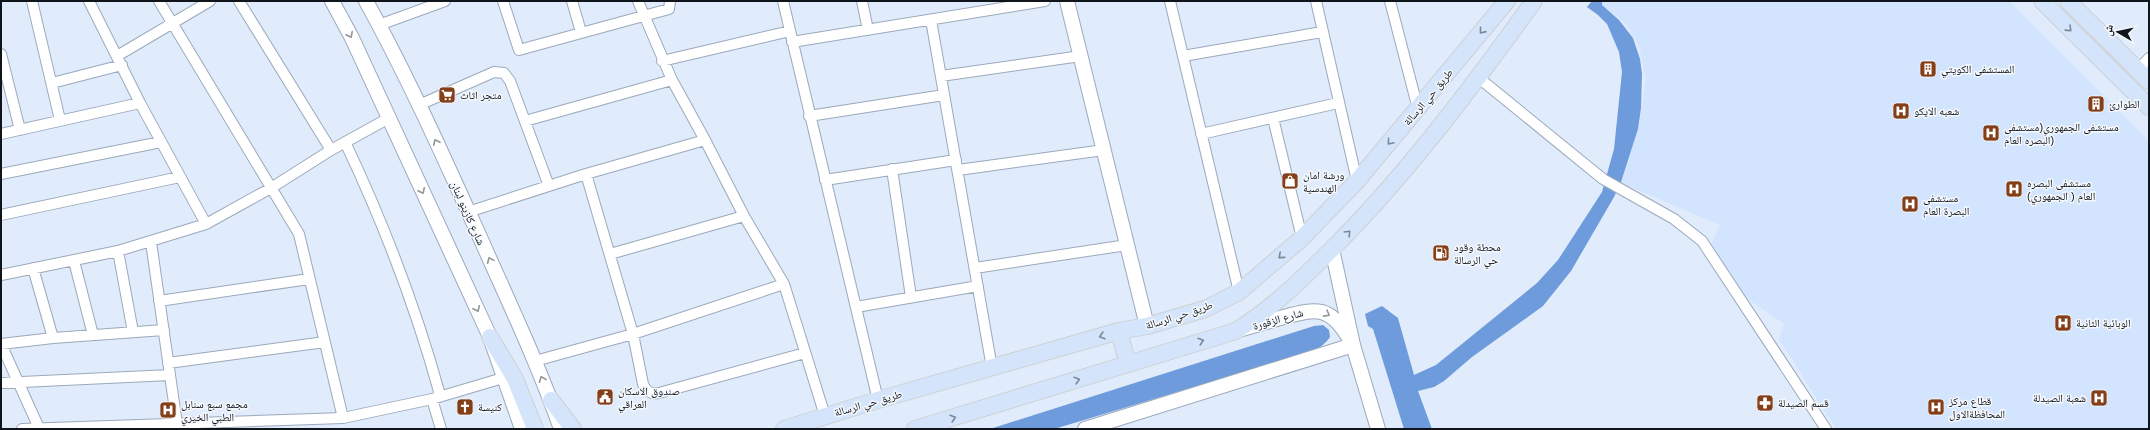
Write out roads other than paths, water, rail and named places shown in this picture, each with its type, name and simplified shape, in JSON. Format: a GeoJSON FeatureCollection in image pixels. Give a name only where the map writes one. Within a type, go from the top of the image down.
{"type":"FeatureCollection","features":[{"type":"Feature","properties":{"kind":"main road"},"geometry":{"type":"LineString","coordinates":[[332,1],[352,38],[490,337],[516,379],[535,429]]}},
{"type":"Feature","properties":{"kind":"main road","name":"شارع كازينو لبنان"},"geometry":{"type":"LineString","coordinates":[[366,1],[419,106],[468,212],[535,361],[561,429]]}},
{"type":"Feature","properties":{"kind":"main road"},"geometry":{"type":"LineString","coordinates":[[1067,1],[1147,326]]}},
{"type":"Feature","properties":{"kind":"main road","name":"طريق حي الرسالة"},"geometry":{"type":"LineString","coordinates":[[784,429],[878,400],[1205,309],[1239,292],[1302,238],[1357,181],[1506,1]]}},
{"type":"Feature","properties":{"kind":"main road"},"geometry":{"type":"LineString","coordinates":[[915,429],[1236,331],[1273,306],[1385,195],[1479,78],[1534,1]]}},
{"type":"Feature","properties":{"kind":"main road"},"geometry":{"type":"LineString","coordinates":[[2042,1],[2149,106]]}},
{"type":"Feature","properties":{"kind":"main road"},"geometry":{"type":"LineString","coordinates":[[2068,1],[2143,76]]}},
{"type":"Feature","properties":{"kind":"main road","name":"شارع الزقورة"},"geometry":{"type":"LineString","coordinates":[[1332,249],[1353,345],[1378,429]]}},
{"type":"Feature","properties":{"kind":"main road","name":"شارع الزقورة"},"geometry":{"type":"LineString","coordinates":[[1236,331],[1302,312],[1317,310],[1323,311],[1336,320],[1353,345]]}},
{"type":"Feature","properties":{"kind":"main road"},"geometry":{"type":"LineString","coordinates":[[1119,332],[1128,364]]}},
{"type":"Feature","properties":{"kind":"main road"},"geometry":{"type":"LineString","coordinates":[[490,337],[522,429]]}},
{"type":"Feature","properties":{"kind":"main road"},"geometry":{"type":"LineString","coordinates":[[1085,429],[1353,345]]}},
{"type":"Feature","properties":{"kind":"main road"},"geometry":{"type":"LineString","coordinates":[[550,400],[573,429]]}},
{"type":"Feature","properties":{"kind":"street"},"geometry":{"type":"LineString","coordinates":[[32,1],[60,120]]}},
{"type":"Feature","properties":{"kind":"street"},"geometry":{"type":"LineString","coordinates":[[89,1],[120,60],[140,103],[206,224]]}},
{"type":"Feature","properties":{"kind":"street"},"geometry":{"type":"LineString","coordinates":[[159,1],[299,234],[343,418]]}},
{"type":"Feature","properties":{"kind":"street"},"geometry":{"type":"LineString","coordinates":[[52,83],[120,60],[172,23],[210,1]]}},
{"type":"Feature","properties":{"kind":"street"},"geometry":{"type":"LineString","coordinates":[[239,1],[331,150]]}},
{"type":"Feature","properties":{"kind":"street"},"geometry":{"type":"LineString","coordinates":[[379,25],[445,1]]}},
{"type":"Feature","properties":{"kind":"street"},"geometry":{"type":"LineString","coordinates":[[503,1],[519,50],[669,9],[670,1]]}},
{"type":"Feature","properties":{"kind":"street"},"geometry":{"type":"LineString","coordinates":[[572,1],[581,32]]}},
{"type":"Feature","properties":{"kind":"street"},"geometry":{"type":"LineString","coordinates":[[638,1],[662,61],[706,140],[744,216],[784,284],[825,416]]}},
{"type":"Feature","properties":{"kind":"street"},"geometry":{"type":"LineString","coordinates":[[783,1],[878,400]]}},
{"type":"Feature","properties":{"kind":"street"},"geometry":{"type":"LineString","coordinates":[[862,1],[868,30]]}},
{"type":"Feature","properties":{"kind":"street"},"geometry":{"type":"LineString","coordinates":[[792,42],[1045,1]]}},
{"type":"Feature","properties":{"kind":"street"},"geometry":{"type":"LineString","coordinates":[[1170,1],[1239,292]]}},
{"type":"Feature","properties":{"kind":"street"},"geometry":{"type":"LineString","coordinates":[[1316,1],[1338,103],[1357,181]]}},
{"type":"Feature","properties":{"kind":"street"},"geometry":{"type":"LineString","coordinates":[[1390,1],[1418,109]]}},
{"type":"Feature","properties":{"kind":"street"},"geometry":{"type":"LineString","coordinates":[[931,20],[992,368]]}},
{"type":"Feature","properties":{"kind":"street"},"geometry":{"type":"LineString","coordinates":[[662,61],[790,31]]}},
{"type":"Feature","properties":{"kind":"street"},"geometry":{"type":"LineString","coordinates":[[1183,56],[1322,32]]}},
{"type":"Feature","properties":{"kind":"street"},"geometry":{"type":"LineString","coordinates":[[1,54],[20,130]]}},
{"type":"Feature","properties":{"kind":"street"},"geometry":{"type":"LineString","coordinates":[[941,76],[1081,56]]}},
{"type":"Feature","properties":{"kind":"street"},"geometry":{"type":"LineString","coordinates":[[2143,76],[2149,58]]}},
{"type":"Feature","properties":{"kind":"street"},"geometry":{"type":"LineString","coordinates":[[419,106],[494,72],[501,72],[509,78],[549,186]]}},
{"type":"Feature","properties":{"kind":"street"},"geometry":{"type":"LineString","coordinates":[[1479,78],[1603,179],[1674,219],[1702,241],[1826,429]]}},
{"type":"Feature","properties":{"kind":"street"},"geometry":{"type":"LineString","coordinates":[[525,121],[672,80]]}},
{"type":"Feature","properties":{"kind":"street"},"geometry":{"type":"LineString","coordinates":[[810,116],[944,95]]}},
{"type":"Feature","properties":{"kind":"street"},"geometry":{"type":"LineString","coordinates":[[1,134],[140,103]]}},
{"type":"Feature","properties":{"kind":"street"},"geometry":{"type":"LineString","coordinates":[[1201,134],[1338,103]]}},
{"type":"Feature","properties":{"kind":"street"},"geometry":{"type":"LineString","coordinates":[[1,275],[118,251],[206,224],[271,188],[331,150],[389,118]]}},
{"type":"Feature","properties":{"kind":"street"},"geometry":{"type":"LineString","coordinates":[[1273,118],[1302,238]]}},
{"type":"Feature","properties":{"kind":"street"},"geometry":{"type":"LineString","coordinates":[[468,212],[586,174],[706,140]]}},
{"type":"Feature","properties":{"kind":"street"},"geometry":{"type":"LineString","coordinates":[[1,174],[161,142]]}},
{"type":"Feature","properties":{"kind":"street"},"geometry":{"type":"LineString","coordinates":[[345,142],[378,212],[406,284],[436,397],[441,429]]}},
{"type":"Feature","properties":{"kind":"street"},"geometry":{"type":"LineString","coordinates":[[958,170],[1104,150]]}},
{"type":"Feature","properties":{"kind":"street"},"geometry":{"type":"LineString","coordinates":[[825,180],[956,160]]}},
{"type":"Feature","properties":{"kind":"street"},"geometry":{"type":"LineString","coordinates":[[892,169],[912,297]]}},
{"type":"Feature","properties":{"kind":"street"},"geometry":{"type":"LineString","coordinates":[[586,174],[633,334],[643,384],[649,392],[656,394],[806,353]]}},
{"type":"Feature","properties":{"kind":"street"},"geometry":{"type":"LineString","coordinates":[[1,215],[180,178]]}},
{"type":"Feature","properties":{"kind":"street"},"geometry":{"type":"LineString","coordinates":[[610,254],[744,216]]}},
{"type":"Feature","properties":{"kind":"street"},"geometry":{"type":"LineString","coordinates":[[151,242],[177,424]]}},
{"type":"Feature","properties":{"kind":"street"},"geometry":{"type":"LineString","coordinates":[[975,268],[1127,245]]}},
{"type":"Feature","properties":{"kind":"street"},"geometry":{"type":"LineString","coordinates":[[118,251],[133,332]]}},
{"type":"Feature","properties":{"kind":"street"},"geometry":{"type":"LineString","coordinates":[[74,261],[93,335]]}},
{"type":"Feature","properties":{"kind":"street"},"geometry":{"type":"LineString","coordinates":[[33,268],[54,338]]}},
{"type":"Feature","properties":{"kind":"street"},"geometry":{"type":"LineString","coordinates":[[159,300],[309,279]]}},
{"type":"Feature","properties":{"kind":"street"},"geometry":{"type":"LineString","coordinates":[[535,361],[633,334],[784,284]]}},
{"type":"Feature","properties":{"kind":"street"},"geometry":{"type":"LineString","coordinates":[[856,308],[978,286]]}},
{"type":"Feature","properties":{"kind":"street"},"geometry":{"type":"LineString","coordinates":[[39,428],[20,382],[1,344],[54,338],[164,330]]}},
{"type":"Feature","properties":{"kind":"street"},"geometry":{"type":"LineString","coordinates":[[168,363],[325,342]]}},
{"type":"Feature","properties":{"kind":"street"},"geometry":{"type":"LineString","coordinates":[[1,383],[170,375]]}},
{"type":"Feature","properties":{"kind":"street"},"geometry":{"type":"LineString","coordinates":[[22,429],[177,424],[228,426],[296,424],[343,418],[436,397],[503,378]]}},
{"type":"Feature","properties":{"kind":"water"},"geometry":{"type":"Polygon","coordinates":[[[1592,1],[1602,1],[1602,5],[1619,20],[1633,38],[1640,59],[1642,74],[1641,108],[1638,129],[1621,182],[1614,197],[1571,271],[1543,306],[1472,357],[1444,381],[1434,387],[1418,391],[1432,429],[1404,429],[1373,329],[1368,326],[1365,314],[1382,306],[1398,318],[1414,375],[1436,365],[1537,283],[1558,260],[1602,192],[1614,149],[1622,72],[1619,52],[1607,24],[1587,7],[1592,1]]]}},
{"type":"Feature","properties":{"kind":"water"},"geometry":{"type":"Polygon","coordinates":[[[1323,325],[1329,330],[1330,337],[1319,348],[1304,354],[1054,429],[990,429],[1314,326],[1323,325]]]}},
{"type":"Feature","properties":{"kind":"place","name":"المستشفى الكويتي"},"geometry":{"type":"Point","coordinates":[1928,69]}},
{"type":"Feature","properties":{"kind":"place","name":"متجر اثاث"},"geometry":{"type":"Point","coordinates":[447,95]}},
{"type":"Feature","properties":{"kind":"place","name":"الطوارئ"},"geometry":{"type":"Point","coordinates":[2096,104]}},
{"type":"Feature","properties":{"kind":"place","name":"شعبه الايكو"},"geometry":{"type":"Point","coordinates":[1901,111]}},
{"type":"Feature","properties":{"kind":"place","name":"مستشفى الجمهوري(مستشفى البصره العام)"},"geometry":{"type":"Point","coordinates":[1991,133]}},
{"type":"Feature","properties":{"kind":"place","name":"ورشة امان الهندسية"},"geometry":{"type":"Point","coordinates":[1290,181]}},
{"type":"Feature","properties":{"kind":"place","name":"مستشفى البصره العام ( الجمهوري)"},"geometry":{"type":"Point","coordinates":[2014,189]}},
{"type":"Feature","properties":{"kind":"place","name":"مستشفى البصرة العام"},"geometry":{"type":"Point","coordinates":[1910,204]}},
{"type":"Feature","properties":{"kind":"place","name":"محطة وقود حي الرسالة"},"geometry":{"type":"Point","coordinates":[1441,253]}},
{"type":"Feature","properties":{"kind":"place","name":"الوبائية الثانية"},"geometry":{"type":"Point","coordinates":[2063,323]}},
{"type":"Feature","properties":{"kind":"place","name":"صندوق الاسكان العراقي"},"geometry":{"type":"Point","coordinates":[605,397]}},
{"type":"Feature","properties":{"kind":"place","name":"شعبة الصيدلة"},"geometry":{"type":"Point","coordinates":[2099,398]}},
{"type":"Feature","properties":{"kind":"place","name":"قسم الصيدلة"},"geometry":{"type":"Point","coordinates":[1765,403]}},
{"type":"Feature","properties":{"kind":"place","name":"كنيسة"},"geometry":{"type":"Point","coordinates":[465,407]}},
{"type":"Feature","properties":{"kind":"place","name":"قطاع مركز المحافظةالاول"},"geometry":{"type":"Point","coordinates":[1936,407]}},
{"type":"Feature","properties":{"kind":"place","name":"مجمع سبع سنابل الطبي الخيري"},"geometry":{"type":"Point","coordinates":[168,410]}}]}
